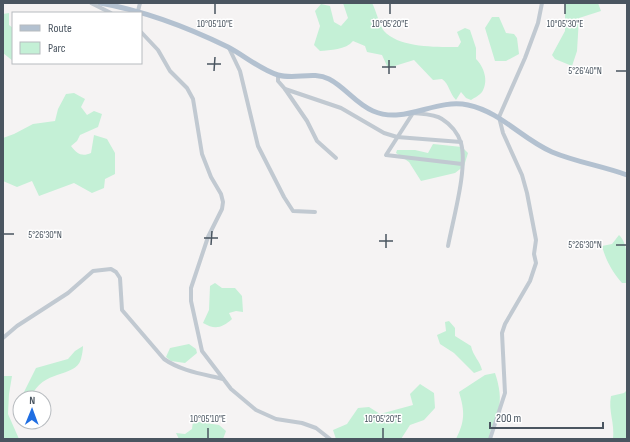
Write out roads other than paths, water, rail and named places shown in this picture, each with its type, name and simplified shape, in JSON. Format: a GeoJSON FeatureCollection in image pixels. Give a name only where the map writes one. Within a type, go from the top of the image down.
{"type":"FeatureCollection","features":[{"type":"Feature","properties":{"kind":"main road"},"geometry":{"type":"LineString","coordinates":[[100,3],[141,12]]}},
{"type":"Feature","properties":{"kind":"main road"},"geometry":{"type":"LineString","coordinates":[[142,12],[182,26],[229,48],[278,75],[320,76],[334,82],[373,111],[396,116],[452,103],[468,105],[499,117],[518,132],[551,152],[627,175]]}},
{"type":"Feature","properties":{"kind":"street"},"geometry":{"type":"LineString","coordinates":[[91,3],[109,12]]}},
{"type":"Feature","properties":{"kind":"street"},"geometry":{"type":"LineString","coordinates":[[138,11],[140,3]]}},
{"type":"Feature","properties":{"kind":"street"},"geometry":{"type":"LineString","coordinates":[[490,439],[505,393],[506,383],[502,333],[505,324],[530,281],[536,263],[534,254],[536,240],[527,193],[522,175],[503,132],[499,117],[525,58],[538,23],[542,3]]}},
{"type":"Feature","properties":{"kind":"street"},"geometry":{"type":"LineString","coordinates":[[142,33],[158,50],[170,71],[187,88],[190,94],[195,108],[202,154],[211,177],[221,194],[222,209],[208,237],[191,288],[191,300],[202,351],[238,396],[266,415],[302,423],[316,428],[330,439]]}},
{"type":"Feature","properties":{"kind":"street"},"geometry":{"type":"LineString","coordinates":[[229,48],[240,72],[258,146],[284,197],[293,211],[315,212]]}},
{"type":"Feature","properties":{"kind":"street"},"geometry":{"type":"LineString","coordinates":[[278,75],[278,81],[307,121],[317,141],[336,158]]}},
{"type":"Feature","properties":{"kind":"street"},"geometry":{"type":"LineString","coordinates":[[284,89],[341,108],[384,133],[397,137],[461,142]]}},
{"type":"Feature","properties":{"kind":"street"},"geometry":{"type":"LineString","coordinates":[[448,246],[462,164],[461,142],[452,126],[441,118],[413,113],[386,155],[462,164]]}},
{"type":"Feature","properties":{"kind":"street"},"geometry":{"type":"LineString","coordinates":[[3,338],[17,326],[68,293],[93,271],[111,269],[116,272],[120,278],[122,310],[164,359],[172,365],[182,369],[223,379]]}}]}
